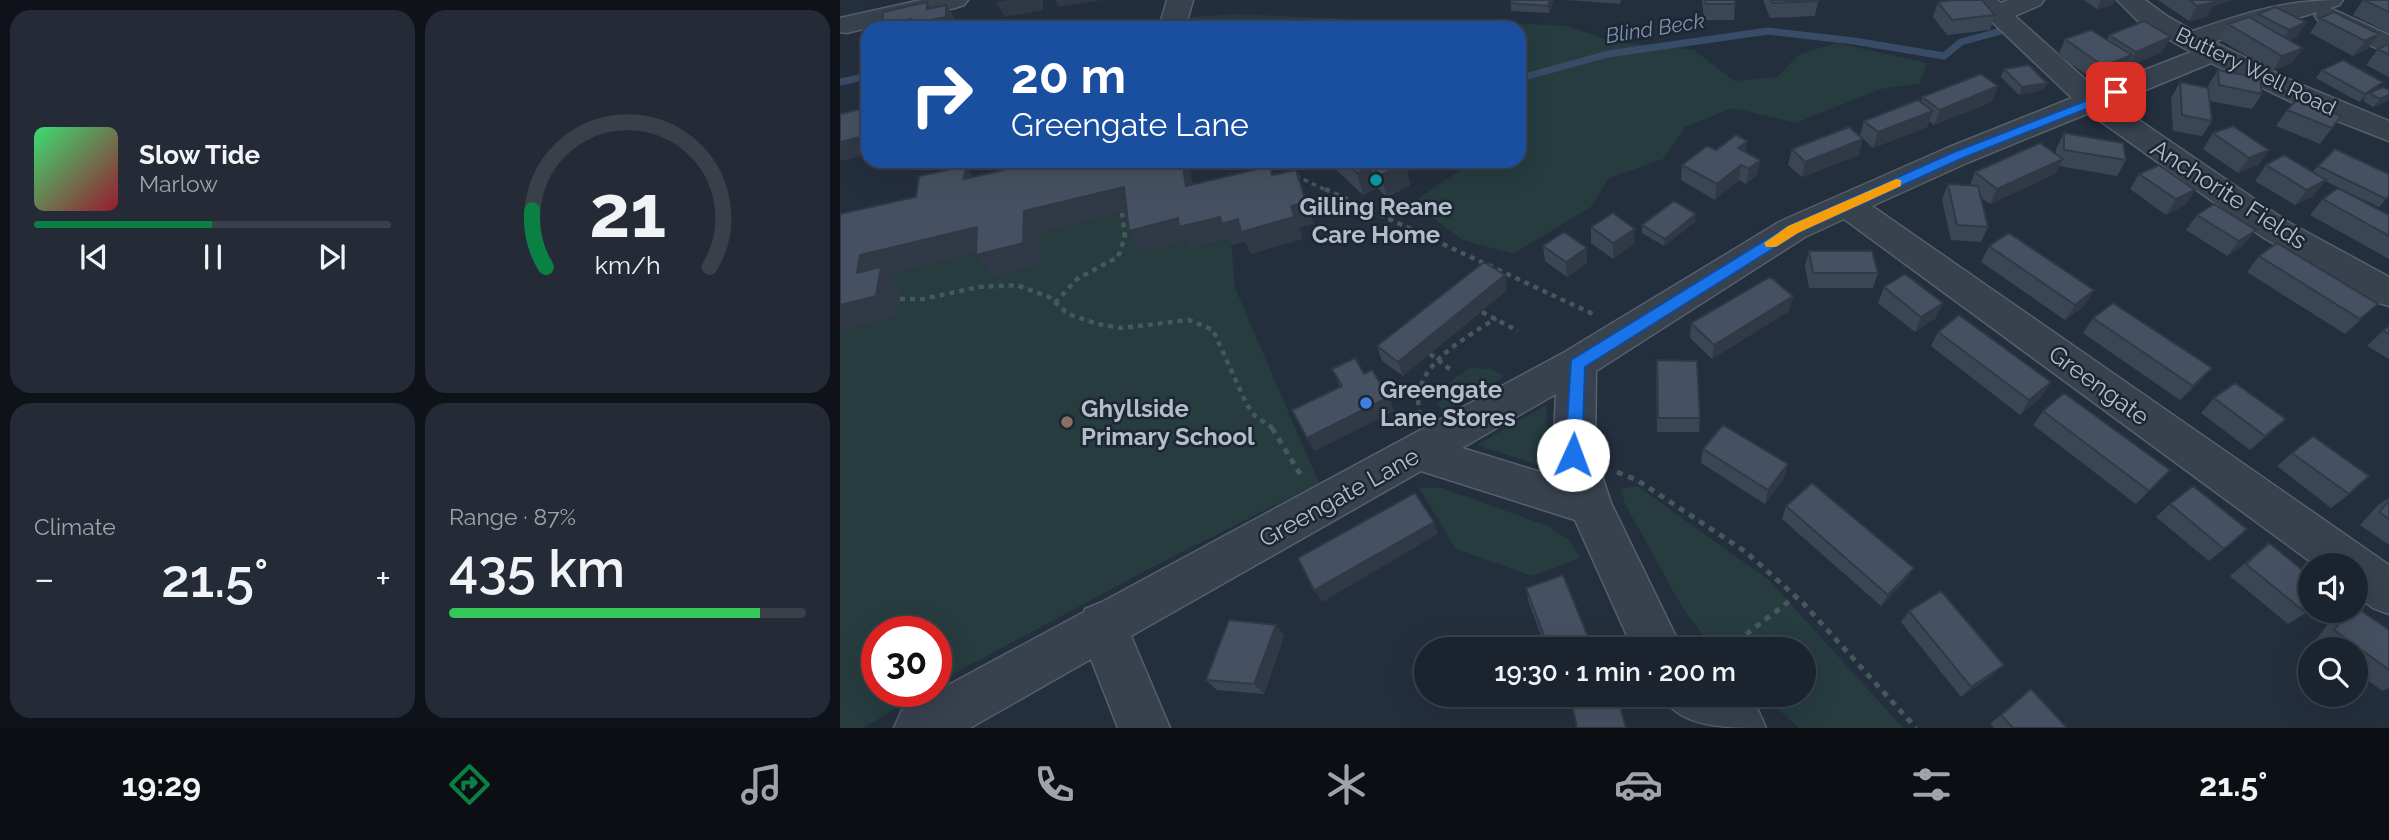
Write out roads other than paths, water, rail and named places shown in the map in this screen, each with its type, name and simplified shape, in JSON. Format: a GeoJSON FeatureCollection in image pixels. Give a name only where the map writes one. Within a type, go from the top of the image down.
{"type":"FeatureCollection","features":[{"type":"Feature","properties":{"kind":"street"},"geometry":{"type":"LineString","coordinates":[[863,21],[955,0]]}},
{"type":"Feature","properties":{"kind":"street"},"geometry":{"type":"LineString","coordinates":[[1174,21],[1180,0]]}},
{"type":"Feature","properties":{"kind":"street"},"geometry":{"type":"LineString","coordinates":[[1991,7],[2031,0]]}},
{"type":"Feature","properties":{"kind":"street","name":"Buttery Well Road"},"geometry":{"type":"LineString","coordinates":[[2130,0],[2148,16],[2201,47],[2311,102],[2389,132]]}},
{"type":"Feature","properties":{"kind":"street"},"geometry":{"type":"LineString","coordinates":[[2321,4],[2389,46]]}},
{"type":"Feature","properties":{"kind":"street","name":"Greengate Lane"},"geometry":{"type":"LineString","coordinates":[[920,728],[1577,364],[1793,229],[1958,155],[2092,102],[2264,15],[2321,4]]}},
{"type":"Feature","properties":{"kind":"street","name":"Anchorite Fields"},"geometry":{"type":"LineString","coordinates":[[1991,7],[2092,102],[2276,230],[2389,293]]}},
{"type":"Feature","properties":{"kind":"street"},"geometry":{"type":"LineString","coordinates":[[846,25],[861,22]]}},
{"type":"Feature","properties":{"kind":"street","name":"Greengate"},"geometry":{"type":"LineString","coordinates":[[1847,205],[2333,553]]}},
{"type":"Feature","properties":{"kind":"street"},"geometry":{"type":"LineString","coordinates":[[1577,364],[1573,455],[1590,506],[1652,637]]}},
{"type":"Feature","properties":{"kind":"street"},"geometry":{"type":"LineString","coordinates":[[1429,448],[1590,506]]}},
{"type":"Feature","properties":{"kind":"street","name":"Greengate"},"geometry":{"type":"LineString","coordinates":[[2368,577],[2389,592]]}},
{"type":"Feature","properties":{"kind":"street"},"geometry":{"type":"LineString","coordinates":[[1102,625],[1144,728]]}},
{"type":"Feature","properties":{"kind":"street"},"geometry":{"type":"LineString","coordinates":[[1682,707],[1689,728]]}},
{"type":"Feature","properties":{"kind":"street"},"geometry":{"type":"LineString","coordinates":[[1706,707],[1740,728]]}},
{"type":"Feature","properties":{"kind":"waterway","name":"Blind Beck"},"geometry":{"type":"LineString","coordinates":[[1526,76],[1608,54],[1768,31],[1854,41],[1944,56],[1961,42],[2001,31]]}},
{"type":"Feature","properties":{"kind":"waterway","name":"Blind Beck"},"geometry":{"type":"LineString","coordinates":[[840,82],[861,78]]}},
{"type":"Feature","properties":{"kind":"place","name":"Gilling Reane Care Home"},"geometry":{"type":"Point","coordinates":[1376,180]}},
{"type":"Feature","properties":{"kind":"place","name":"Greengate Lane Stores"},"geometry":{"type":"Point","coordinates":[1366,403]}},
{"type":"Feature","properties":{"kind":"place","name":"Ghyllside Primary School"},"geometry":{"type":"Point","coordinates":[1067,422]}}]}
